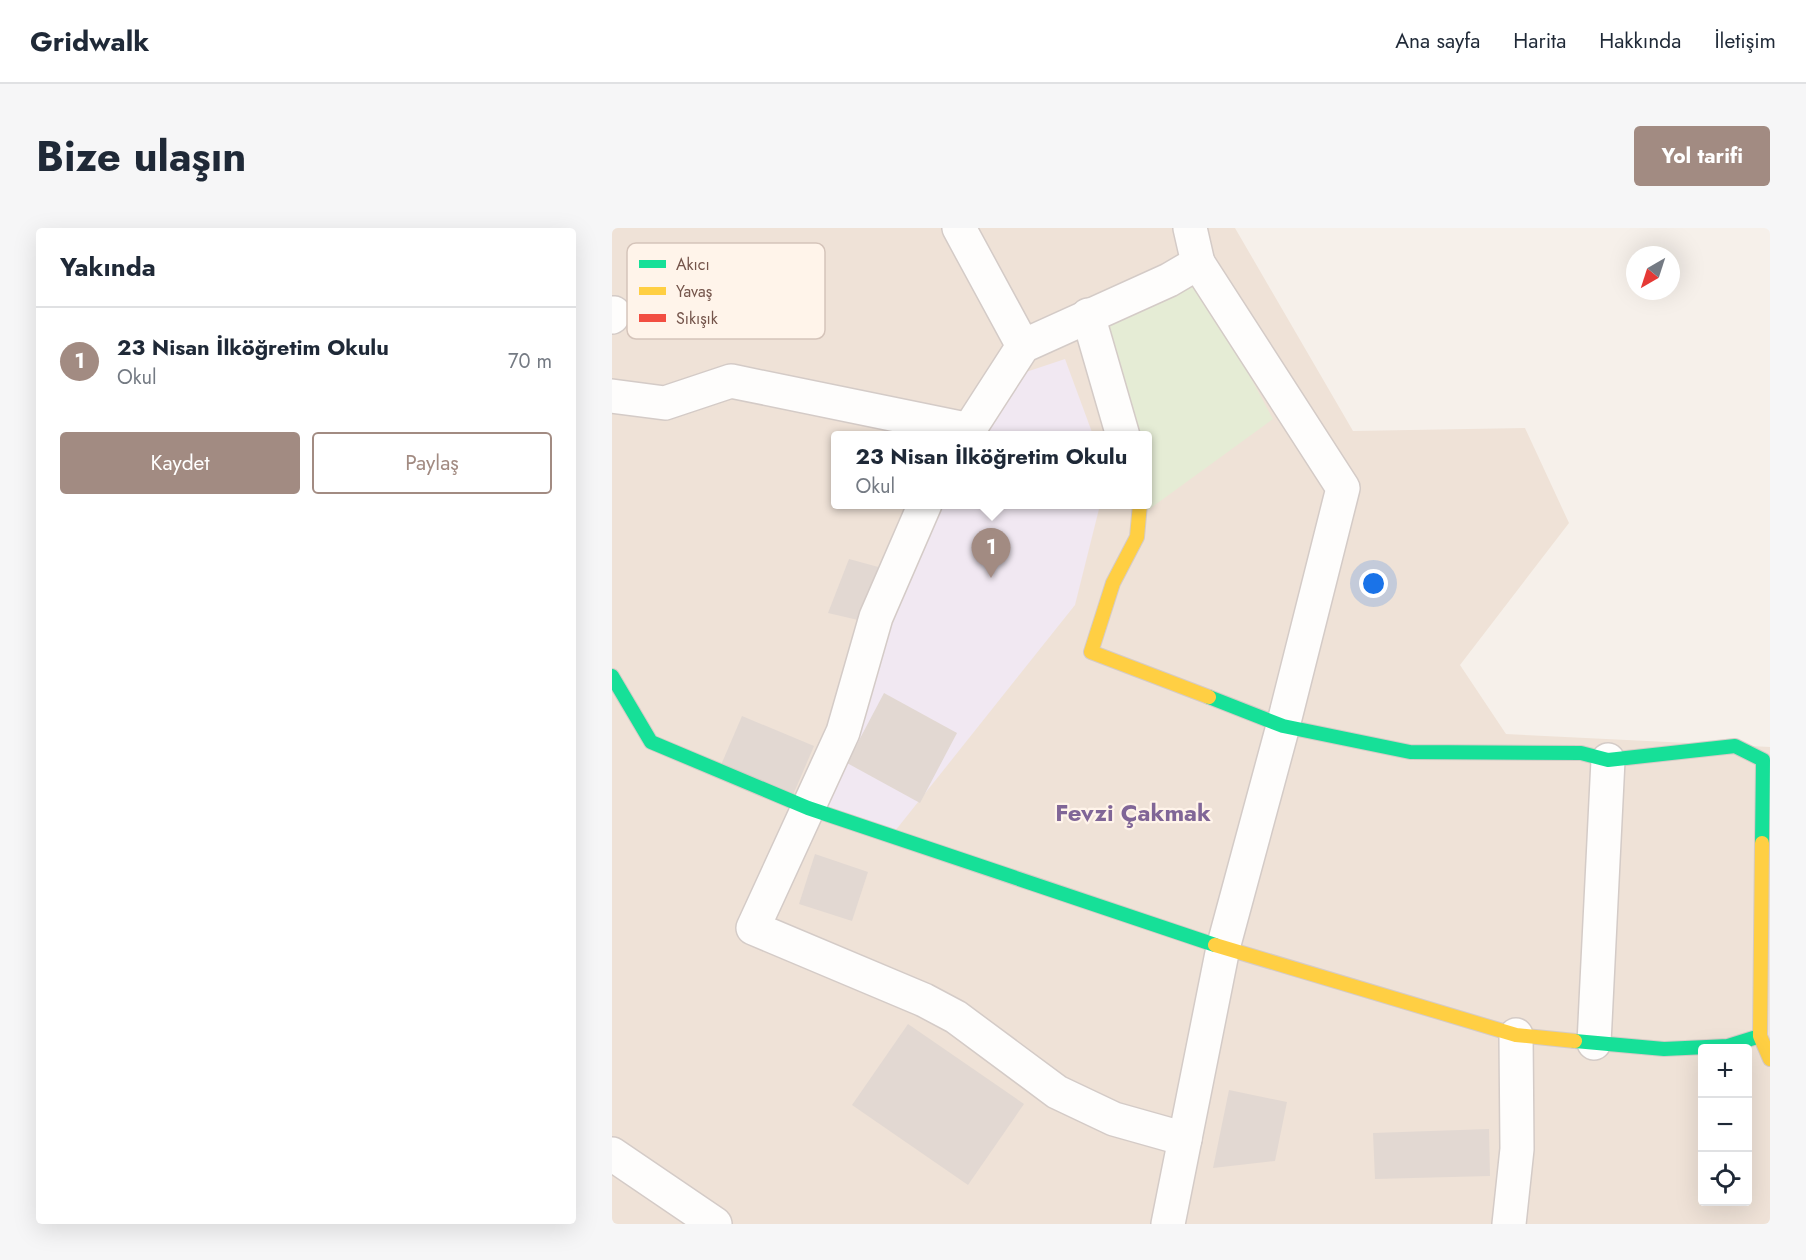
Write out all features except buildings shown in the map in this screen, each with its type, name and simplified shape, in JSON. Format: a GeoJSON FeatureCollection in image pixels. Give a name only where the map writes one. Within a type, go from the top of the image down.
{"type":"FeatureCollection","features":[{"type":"Feature","properties":{"kind":"street"},"geometry":{"type":"LineString","coordinates":[[959,228],[1023,346]]}},
{"type":"Feature","properties":{"kind":"street"},"geometry":{"type":"LineString","coordinates":[[1168,1224],[1223,948],[1283,726],[1343,488],[1198,263],[1190,228]]}},
{"type":"Feature","properties":{"kind":"street"},"geometry":{"type":"LineString","coordinates":[[969,431],[1023,346],[1168,280],[1198,263]]}},
{"type":"Feature","properties":{"kind":"street"},"geometry":{"type":"LineString","coordinates":[[1088,315],[1122,431]]}},
{"type":"Feature","properties":{"kind":"street"},"geometry":{"type":"LineString","coordinates":[[612,396],[665,403],[731,381],[959,431]]}},
{"type":"Feature","properties":{"kind":"street"},"geometry":{"type":"LineString","coordinates":[[923,509],[876,617],[843,732],[753,928],[924,1000],[956,1017],[1057,1092],[1114,1119],[1185,1139]]}},
{"type":"Feature","properties":{"kind":"street"},"geometry":{"type":"LineString","coordinates":[[1140,509],[1137,537],[1113,583],[1091,652],[1283,726],[1410,752],[1581,753],[1608,760],[1735,746],[1763,760],[1760,1036],[1770,1059]]}},
{"type":"Feature","properties":{"kind":"street"},"geometry":{"type":"LineString","coordinates":[[612,676],[651,742],[808,808],[1223,948],[1516,1035],[1664,1049],[1728,1046],[1760,1036]]}},
{"type":"Feature","properties":{"kind":"street"},"geometry":{"type":"LineString","coordinates":[[1594,1043],[1608,760]]}},
{"type":"Feature","properties":{"kind":"street"},"geometry":{"type":"LineString","coordinates":[[1509,1224],[1517,1149],[1516,1035]]}},
{"type":"Feature","properties":{"kind":"street"},"geometry":{"type":"LineString","coordinates":[[612,1154],[715,1224]]}},
{"type":"Feature","properties":{"kind":"shaded area"},"geometry":{"type":"Polygon","coordinates":[[[612,228],[1235,228],[1353,431],[1525,428],[1569,523],[1460,665],[1506,734],[1770,747],[1770,1224],[612,1224],[612,228]]]}},
{"type":"Feature","properties":{"kind":"shaded area"},"geometry":{"type":"Polygon","coordinates":[[[1065,359],[1092,431],[983,431],[1026,372],[1065,359]]]}},
{"type":"Feature","properties":{"kind":"shaded area"},"geometry":{"type":"Polygon","coordinates":[[[929,509],[1099,509],[1075,605],[895,831],[808,808],[929,509]]]}},
{"type":"Feature","properties":{"kind":"green space"},"geometry":{"type":"Polygon","coordinates":[[[1197,278],[1273,419],[1152,507],[1152,431],[1116,431],[1075,333],[1197,278]]]}},
{"type":"Feature","properties":{"kind":"traffic: fast"},"geometry":{"type":"LineString","coordinates":[[612,676],[651,742],[808,808],[1215,945]]}},
{"type":"Feature","properties":{"kind":"traffic: fast"},"geometry":{"type":"LineString","coordinates":[[1209,697],[1283,726],[1410,752],[1581,753],[1608,760],[1735,746],[1763,760],[1762,843]]}},
{"type":"Feature","properties":{"kind":"traffic: fast"},"geometry":{"type":"LineString","coordinates":[[1575,1041],[1664,1049],[1728,1046],[1760,1036]]}},
{"type":"Feature","properties":{"kind":"traffic: slow"},"geometry":{"type":"LineString","coordinates":[[1140,509],[1137,537],[1113,583],[1091,652],[1209,697]]}},
{"type":"Feature","properties":{"kind":"traffic: slow"},"geometry":{"type":"LineString","coordinates":[[1762,843],[1760,1036],[1770,1059]]}},
{"type":"Feature","properties":{"kind":"traffic: slow"},"geometry":{"type":"LineString","coordinates":[[1215,945],[1516,1035],[1575,1041]]}},
{"type":"Feature","properties":{"kind":"place","name":"23 Nisan İlköğretim Okulu"},"geometry":{"type":"Point","coordinates":[991,578]}},
{"type":"Feature","properties":{"kind":"district","name":"Fevzi Çakmak"},"geometry":{"type":"Point","coordinates":[1133,813]}}]}
